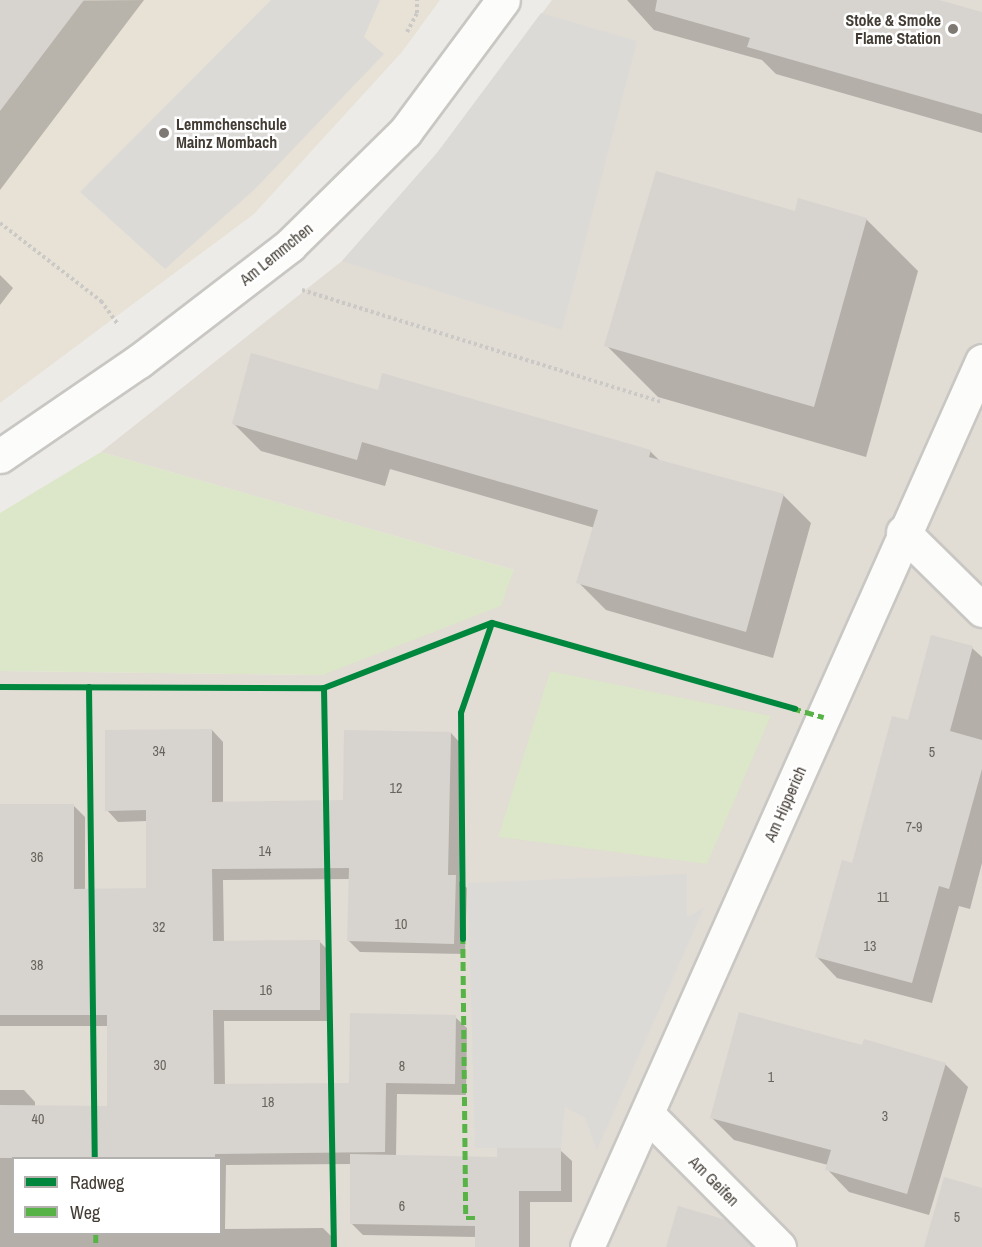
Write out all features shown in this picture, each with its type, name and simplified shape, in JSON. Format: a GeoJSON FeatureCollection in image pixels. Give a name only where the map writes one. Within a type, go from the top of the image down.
{"type":"FeatureCollection","features":[{"type":"Feature","properties":{"kind":"street","name":"Am Lemmchen"},"geometry":{"type":"LineString","coordinates":[[0,456],[139,361],[290,245],[405,132],[503,0]]}},
{"type":"Feature","properties":{"kind":"street","name":"Am Hipperich"},"geometry":{"type":"LineString","coordinates":[[586,1247],[648,1115],[903,531],[982,361]]}},
{"type":"Feature","properties":{"kind":"street"},"geometry":{"type":"LineString","coordinates":[[903,531],[982,610]]}},
{"type":"Feature","properties":{"kind":"street","name":"Am Geifen"},"geometry":{"type":"LineString","coordinates":[[648,1115],[779,1247]]}},
{"type":"Feature","properties":{"kind":"path"},"geometry":{"type":"LineString","coordinates":[[406,32],[417,13],[417,0]]}},
{"type":"Feature","properties":{"kind":"path"},"geometry":{"type":"LineString","coordinates":[[0,223],[101,301],[118,324]]}},
{"type":"Feature","properties":{"kind":"path"},"geometry":{"type":"LineString","coordinates":[[292,286],[660,402]]}},
{"type":"Feature","properties":{"kind":"shaded area","name":"Lemmchenschule Mainz Mombach"},"geometry":{"type":"Polygon","coordinates":[[[0,0],[440,0],[402,52],[254,214],[0,403],[0,0]]]}},
{"type":"Feature","properties":{"kind":"shaded area"},"geometry":{"type":"Polygon","coordinates":[[[271,0],[380,0],[364,37],[384,54],[254,190],[165,269],[80,192],[271,0]]]}},
{"type":"Feature","properties":{"kind":"shaded area"},"geometry":{"type":"Polygon","coordinates":[[[552,0],[982,0],[982,1247],[0,1247],[0,671],[323,675],[514,570],[101,452],[342,261],[437,153],[552,0]]]}},
{"type":"Feature","properties":{"kind":"shaded area"},"geometry":{"type":"Polygon","coordinates":[[[541,13],[637,41],[562,330],[342,261],[437,153],[541,13]]]}},
{"type":"Feature","properties":{"kind":"shaded area"},"geometry":{"type":"Polygon","coordinates":[[[687,874],[687,917],[704,908],[597,1150],[585,1118],[565,1107],[561,1148],[475,1148],[468,883],[687,874]]]}},
{"type":"Feature","properties":{"kind":"green space"},"geometry":{"type":"Polygon","coordinates":[[[101,452],[514,570],[501,606],[323,675],[0,671],[0,513],[101,452]]]}},
{"type":"Feature","properties":{"kind":"green space"},"geometry":{"type":"Polygon","coordinates":[[[550,671],[771,716],[707,864],[498,837],[550,671]]]}},
{"type":"Feature","properties":{"kind":"building"},"geometry":{"type":"Polygon","coordinates":[[[0,0],[84,0],[0,111],[0,0]]]}},
{"type":"Feature","properties":{"kind":"building"},"geometry":{"type":"Polygon","coordinates":[[[657,0],[939,0],[982,12],[982,114],[747,47],[750,38],[655,11],[657,0]]]}},
{"type":"Feature","properties":{"kind":"building"},"geometry":{"type":"Polygon","coordinates":[[[656,171],[795,211],[798,198],[867,218],[814,407],[604,346],[656,171]]]}},
{"type":"Feature","properties":{"kind":"building"},"geometry":{"type":"Polygon","coordinates":[[[251,353],[378,390],[382,373],[651,450],[649,457],[784,494],[746,632],[576,583],[598,510],[362,442],[357,460],[232,424],[251,353]]]}},
{"type":"Feature","properties":{"kind":"building"},"geometry":{"type":"Polygon","coordinates":[[[931,635],[973,646],[950,731],[982,740],[982,769],[949,889],[939,886],[912,983],[815,957],[842,860],[852,863],[892,716],[908,720],[931,635]]]}},
{"type":"Feature","properties":{"kind":"building"},"geometry":{"type":"Polygon","coordinates":[[[212,729],[212,802],[343,800],[344,730],[451,732],[448,875],[456,875],[454,944],[347,941],[349,868],[212,869],[213,941],[320,940],[320,1010],[213,1010],[214,1084],[349,1083],[350,1013],[456,1015],[455,1084],[386,1083],[385,1152],[215,1154],[215,1157],[0,1158],[0,1105],[107,1106],[107,1015],[0,1015],[0,804],[74,804],[74,889],[146,888],[146,810],[105,811],[105,730],[212,729]]]}},
{"type":"Feature","properties":{"kind":"building"},"geometry":{"type":"Polygon","coordinates":[[[739,1012],[862,1045],[864,1039],[946,1063],[907,1194],[825,1170],[831,1150],[710,1118],[739,1012]]]}},
{"type":"Feature","properties":{"kind":"building"},"geometry":{"type":"Polygon","coordinates":[[[497,1148],[561,1148],[561,1191],[519,1191],[519,1247],[475,1247],[475,1226],[350,1224],[350,1154],[497,1157],[497,1148]]]}},
{"type":"Feature","properties":{"kind":"building"},"geometry":{"type":"Polygon","coordinates":[[[944,1177],[982,1188],[982,1247],[924,1247],[944,1177]]]}},
{"type":"Feature","properties":{"kind":"building"},"geometry":{"type":"Polygon","coordinates":[[[678,1206],[726,1220],[753,1247],[666,1247],[678,1206]]]}},
{"type":"Feature","properties":{"kind":"marked path"},"geometry":{"type":"LineString","coordinates":[[792,708],[824,717]]}},
{"type":"Feature","properties":{"kind":"marked path"},"geometry":{"type":"LineString","coordinates":[[463,935],[466,1218],[475,1218]]}},
{"type":"Feature","properties":{"kind":"marked path"},"geometry":{"type":"LineString","coordinates":[[96,1235],[96,1247]]}},
{"type":"Feature","properties":{"kind":"cycle path"},"geometry":{"type":"LineString","coordinates":[[0,687],[324,688],[492,623],[795,709]]}},
{"type":"Feature","properties":{"kind":"cycle path"},"geometry":{"type":"LineString","coordinates":[[463,939],[461,713],[492,623]]}},
{"type":"Feature","properties":{"kind":"cycle path"},"geometry":{"type":"LineString","coordinates":[[89,687],[95,1157]]}},
{"type":"Feature","properties":{"kind":"cycle path"},"geometry":{"type":"LineString","coordinates":[[324,688],[334,1247]]}},
{"type":"Feature","properties":{"kind":"place","name":"Stoke & Smoke Flame Station"},"geometry":{"type":"Point","coordinates":[953,29]}},
{"type":"Feature","properties":{"kind":"place","name":"Lemmchenschule Mainz Mombach"},"geometry":{"type":"Point","coordinates":[164,133]}}]}
